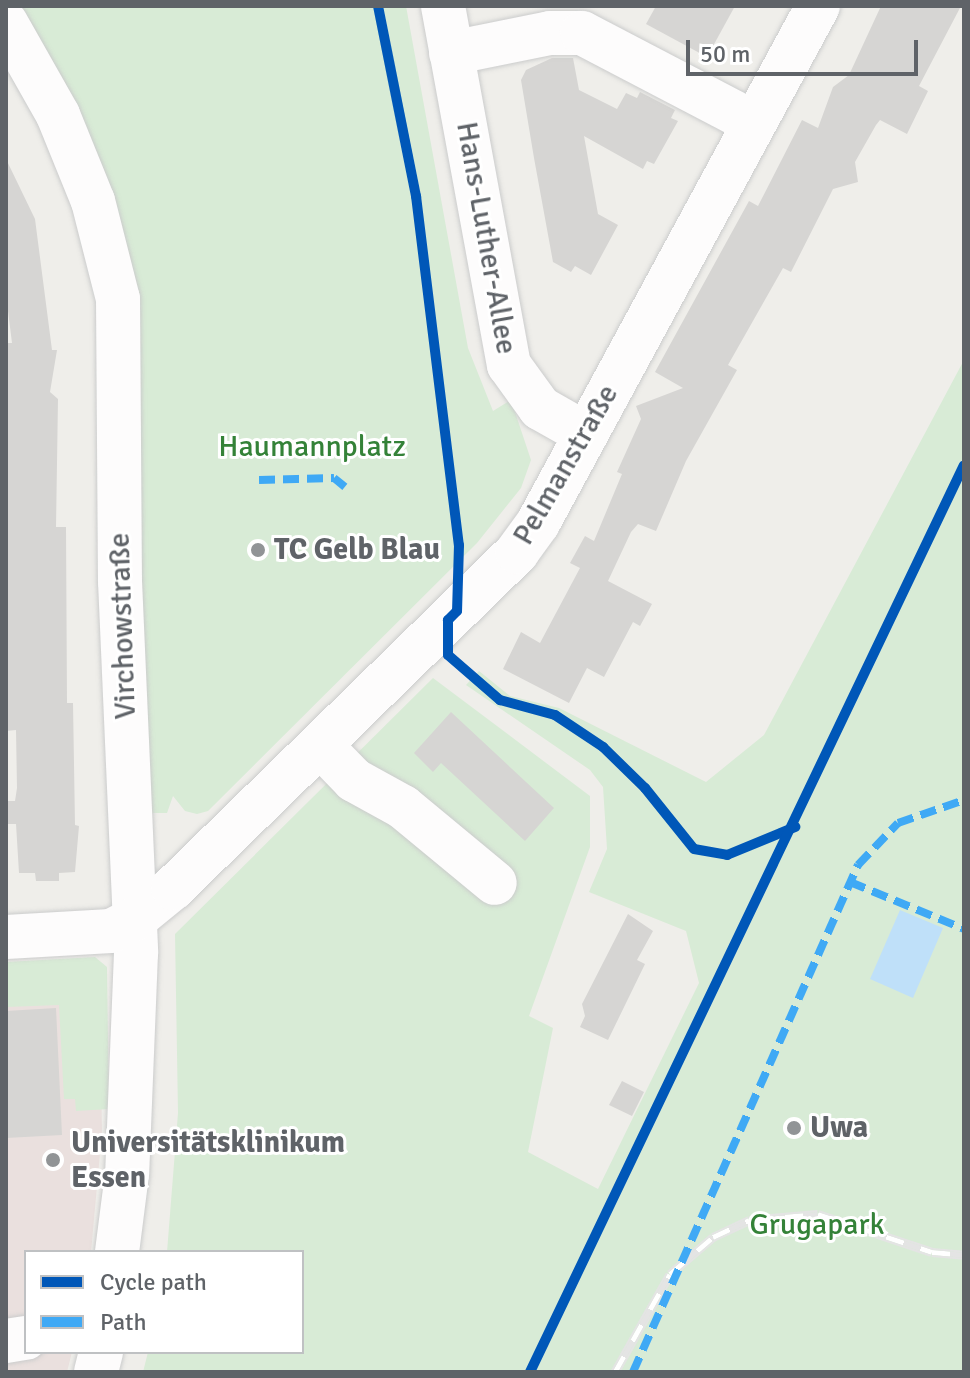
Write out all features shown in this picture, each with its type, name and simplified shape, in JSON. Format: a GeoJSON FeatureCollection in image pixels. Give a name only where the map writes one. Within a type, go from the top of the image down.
{"type":"FeatureCollection","features":[{"type":"Feature","properties":{"kind":"street","name":"Hans-Luther-Allee"},"geometry":{"type":"LineString","coordinates":[[443,6],[509,365],[540,408],[586,434]]}},
{"type":"Feature","properties":{"kind":"street","name":"Pelmanstraße"},"geometry":{"type":"LineString","coordinates":[[135,919],[320,745],[517,552],[586,434],[818,6]]}},
{"type":"Feature","properties":{"kind":"street","name":"Virchowstraße"},"geometry":{"type":"LineString","coordinates":[[6,23],[58,115],[93,201],[118,299],[120,581],[135,919],[127,1174],[117,1250]]}},
{"type":"Feature","properties":{"kind":"street"},"geometry":{"type":"LineString","coordinates":[[451,53],[550,33],[582,33],[754,123]]}},
{"type":"Feature","properties":{"kind":"street"},"geometry":{"type":"LineString","coordinates":[[320,745],[354,780],[403,807],[495,883]]}},
{"type":"Feature","properties":{"kind":"street"},"geometry":{"type":"LineString","coordinates":[[6,937],[111,931],[135,919]]}},
{"type":"Feature","properties":{"kind":"shaded area","name":"Universitätsklinikum Essen"},"geometry":{"type":"Polygon","coordinates":[[[6,971],[99,978],[102,1131],[91,1250],[24,1250],[24,1354],[72,1354],[67,1372],[6,1372],[6,971]]]}},
{"type":"Feature","properties":{"kind":"green space","name":"Haumannplatz"},"geometry":{"type":"Polygon","coordinates":[[[7,6],[406,6],[468,348],[493,411],[511,400],[531,460],[521,488],[477,543],[208,811],[197,814],[185,811],[173,796],[167,813],[145,813],[133,382],[7,6]]]}},
{"type":"Feature","properties":{"kind":"green space","name":"Grugapark"},"geometry":{"type":"Polygon","coordinates":[[[964,360],[964,1372],[143,1372],[148,1354],[304,1354],[304,1250],[167,1250],[178,1113],[175,934],[433,678],[590,796],[590,847],[529,1016],[553,1028],[528,1152],[598,1189],[699,983],[686,931],[589,892],[607,849],[603,787],[590,770],[466,685],[479,671],[510,696],[559,708],[706,782],[764,735],[964,360]]]}},
{"type":"Feature","properties":{"kind":"green space"},"geometry":{"type":"Polygon","coordinates":[[[95,957],[107,967],[109,1109],[76,1111],[75,1099],[64,1099],[59,1005],[6,1007],[6,962],[95,957]]]}},
{"type":"Feature","properties":{"kind":"water"},"geometry":{"type":"Polygon","coordinates":[[[900,910],[943,928],[913,998],[870,979],[900,910]]]}},
{"type":"Feature","properties":{"kind":"building"},"geometry":{"type":"Polygon","coordinates":[[[656,6],[735,6],[707,57],[646,24],[656,6]]]}},
{"type":"Feature","properties":{"kind":"building"},"geometry":{"type":"Polygon","coordinates":[[[881,6],[961,6],[919,86],[928,91],[907,134],[880,120],[876,125],[855,162],[858,182],[833,189],[791,272],[783,268],[728,365],[737,370],[686,461],[656,531],[638,524],[631,532],[608,581],[652,604],[640,626],[633,622],[604,677],[587,668],[569,703],[503,669],[521,632],[540,643],[580,568],[570,563],[585,536],[594,541],[622,474],[617,472],[641,419],[636,406],[683,388],[655,372],[749,201],[758,206],[802,120],[818,128],[833,87],[849,75],[881,6]]]}},
{"type":"Feature","properties":{"kind":"building"},"geometry":{"type":"Polygon","coordinates":[[[552,58],[573,58],[579,90],[617,109],[626,93],[637,98],[640,92],[675,110],[671,118],[678,121],[654,164],[647,161],[643,169],[584,136],[598,214],[618,225],[591,275],[575,266],[571,272],[553,262],[534,158],[521,80],[526,70],[552,58]]]}},
{"type":"Feature","properties":{"kind":"building"},"geometry":{"type":"Polygon","coordinates":[[[6,159],[35,219],[52,350],[57,350],[50,392],[58,399],[56,527],[66,527],[67,703],[73,703],[75,825],[79,826],[75,872],[59,873],[59,881],[36,881],[35,873],[19,873],[16,824],[6,824],[6,801],[15,801],[17,788],[16,730],[6,731],[6,343],[12,343],[6,295],[6,159]]]}},
{"type":"Feature","properties":{"kind":"building"},"geometry":{"type":"Polygon","coordinates":[[[451,712],[554,808],[525,841],[441,763],[433,772],[414,753],[451,712]]]}},
{"type":"Feature","properties":{"kind":"building"},"geometry":{"type":"Polygon","coordinates":[[[628,914],[653,931],[637,960],[645,964],[608,1040],[580,1027],[585,1016],[582,1004],[628,914]]]}},
{"type":"Feature","properties":{"kind":"building"},"geometry":{"type":"Polygon","coordinates":[[[56,1008],[62,1135],[6,1138],[6,1011],[56,1008]]]}},
{"type":"Feature","properties":{"kind":"building"},"geometry":{"type":"Polygon","coordinates":[[[622,1081],[644,1092],[632,1116],[609,1105],[622,1081]]]}},
{"type":"Feature","properties":{"kind":"railway"},"geometry":{"type":"LineString","coordinates":[[615,1372],[670,1274],[713,1237],[749,1220],[818,1214],[932,1252],[964,1255]]}},
{"type":"Feature","properties":{"kind":"marked path"},"geometry":{"type":"LineString","coordinates":[[259,480],[334,478],[345,487]]}},
{"type":"Feature","properties":{"kind":"marked path"},"geometry":{"type":"LineString","coordinates":[[633,1372],[858,865],[898,823],[964,800]]}},
{"type":"Feature","properties":{"kind":"marked path"},"geometry":{"type":"LineString","coordinates":[[850,882],[964,929]]}},
{"type":"Feature","properties":{"kind":"cycle path"},"geometry":{"type":"LineString","coordinates":[[378,6],[416,196],[459,545],[457,611],[448,620],[448,655],[500,700],[555,715],[603,747],[645,788],[694,849],[727,855],[795,827]]}},
{"type":"Feature","properties":{"kind":"cycle path"},"geometry":{"type":"LineString","coordinates":[[530,1372],[964,465]]}},
{"type":"Feature","properties":{"kind":"place","name":"TC Gelb Blau"},"geometry":{"type":"Point","coordinates":[258,550]}},
{"type":"Feature","properties":{"kind":"place","name":"Uwa"},"geometry":{"type":"Point","coordinates":[794,1128]}},
{"type":"Feature","properties":{"kind":"place","name":"Universitätsklinikum Essen"},"geometry":{"type":"Point","coordinates":[53,1160]}}]}
